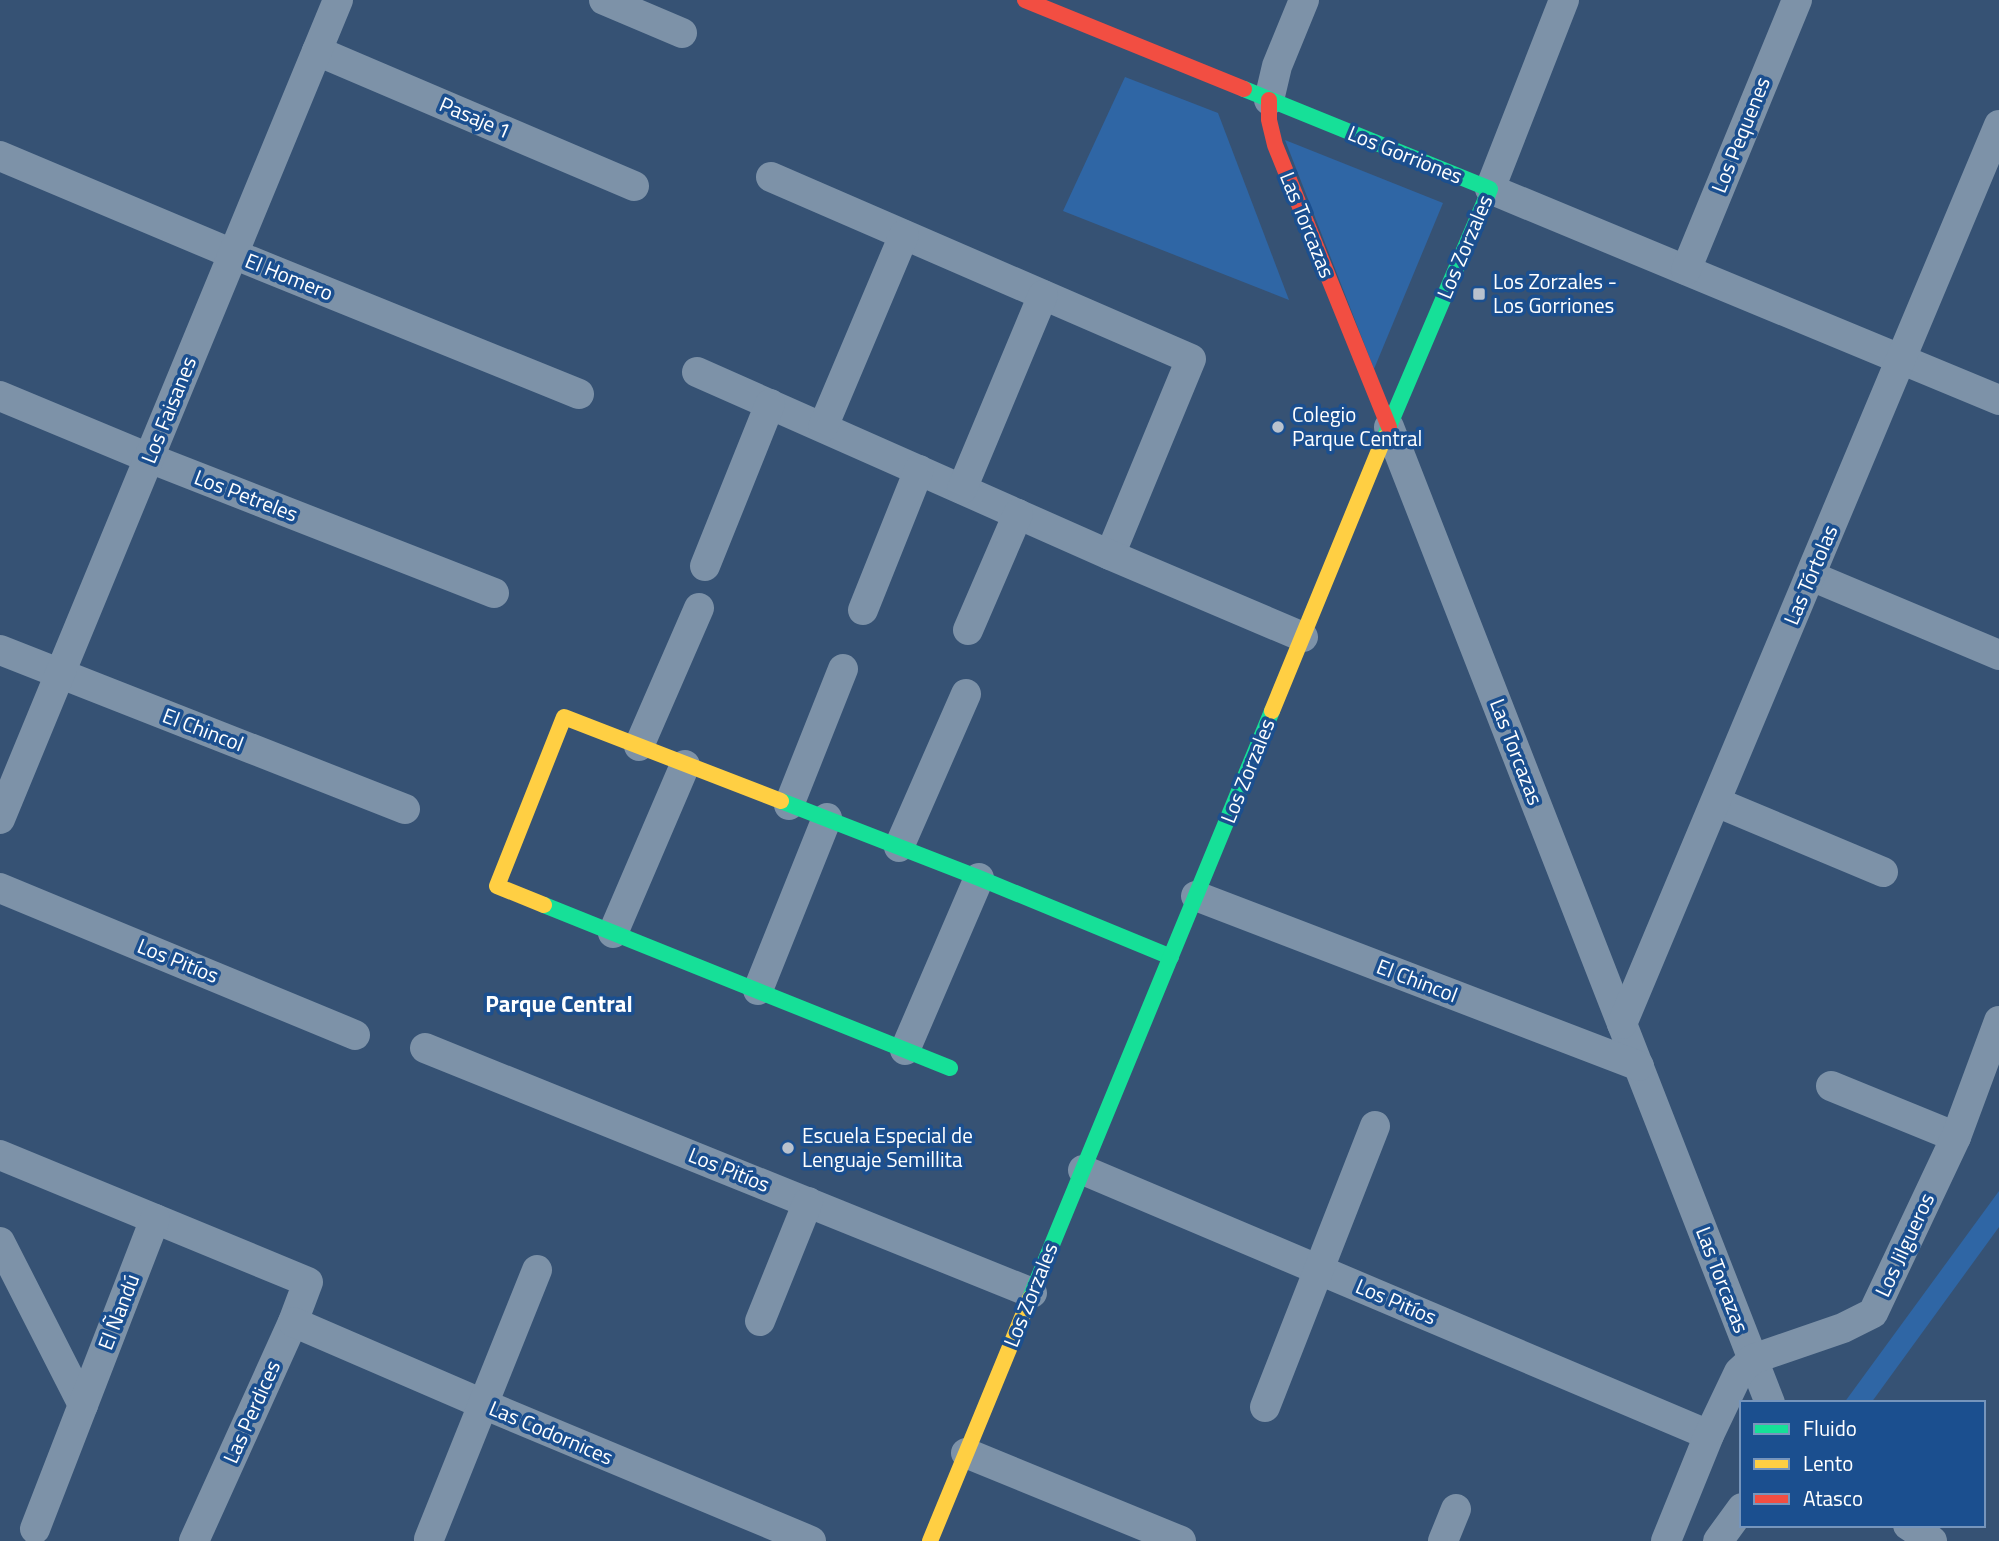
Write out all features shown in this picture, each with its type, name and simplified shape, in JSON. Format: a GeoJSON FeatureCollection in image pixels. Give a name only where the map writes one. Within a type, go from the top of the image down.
{"type":"FeatureCollection","features":[{"type":"Feature","properties":{"kind":"street","name":"Los Faisanes"},"geometry":{"type":"LineString","coordinates":[[0,819],[338,0]]}},
{"type":"Feature","properties":{"kind":"street"},"geometry":{"type":"LineString","coordinates":[[604,0],[682,33]]}},
{"type":"Feature","properties":{"kind":"street","name":"Los Gorriones"},"geometry":{"type":"LineString","coordinates":[[1025,0],[1999,400]]}},
{"type":"Feature","properties":{"kind":"street"},"geometry":{"type":"LineString","coordinates":[[1269,100],[1277,66],[1304,0]]}},
{"type":"Feature","properties":{"kind":"street","name":"Los Zorzales"},"geometry":{"type":"LineString","coordinates":[[930,1541],[1389,427],[1490,189],[1564,0]]}},
{"type":"Feature","properties":{"kind":"street","name":"Los Pequenes"},"geometry":{"type":"LineString","coordinates":[[1686,270],[1797,0]]}},
{"type":"Feature","properties":{"kind":"street","name":"Pasaje 1"},"geometry":{"type":"LineString","coordinates":[[317,51],[634,186]]}},
{"type":"Feature","properties":{"kind":"street","name":"Las Torcazas"},"geometry":{"type":"LineString","coordinates":[[1269,100],[1269,120],[1275,145],[1389,427],[1769,1401]]}},
{"type":"Feature","properties":{"kind":"street","name":"Las Tórtolas"},"geometry":{"type":"LineString","coordinates":[[1622,1024],[1999,125]]}},
{"type":"Feature","properties":{"kind":"street","name":"El Homero"},"geometry":{"type":"LineString","coordinates":[[0,156],[579,394]]}},
{"type":"Feature","properties":{"kind":"street"},"geometry":{"type":"LineString","coordinates":[[771,177],[1191,359],[1110,555]]}},
{"type":"Feature","properties":{"kind":"street"},"geometry":{"type":"LineString","coordinates":[[823,427],[904,235]]}},
{"type":"Feature","properties":{"kind":"street"},"geometry":{"type":"LineString","coordinates":[[962,489],[1043,295]]}},
{"type":"Feature","properties":{"kind":"street"},"geometry":{"type":"LineString","coordinates":[[696,372],[1303,637]]}},
{"type":"Feature","properties":{"kind":"street","name":"Los Petreles"},"geometry":{"type":"LineString","coordinates":[[0,396],[149,458],[494,593]]}},
{"type":"Feature","properties":{"kind":"street"},"geometry":{"type":"LineString","coordinates":[[705,566],[770,404]]}},
{"type":"Feature","properties":{"kind":"street"},"geometry":{"type":"LineString","coordinates":[[863,610],[919,470]]}},
{"type":"Feature","properties":{"kind":"street"},"geometry":{"type":"LineString","coordinates":[[968,630],[1018,514]]}},
{"type":"Feature","properties":{"kind":"street"},"geometry":{"type":"LineString","coordinates":[[1811,576],[1999,655]]}},
{"type":"Feature","properties":{"kind":"street"},"geometry":{"type":"LineString","coordinates":[[639,746],[699,608]]}},
{"type":"Feature","properties":{"kind":"street","name":"El Chincol"},"geometry":{"type":"LineString","coordinates":[[0,650],[405,809]]}},
{"type":"Feature","properties":{"kind":"street"},"geometry":{"type":"LineString","coordinates":[[789,805],[843,669]]}},
{"type":"Feature","properties":{"kind":"street"},"geometry":{"type":"LineString","coordinates":[[899,847],[966,694]]}},
{"type":"Feature","properties":{"kind":"street"},"geometry":{"type":"LineString","coordinates":[[950,1068],[497,886],[564,717],[979,878],[1171,957]]}},
{"type":"Feature","properties":{"kind":"street"},"geometry":{"type":"LineString","coordinates":[[613,933],[685,765]]}},
{"type":"Feature","properties":{"kind":"street"},"geometry":{"type":"LineString","coordinates":[[1716,802],[1883,872]]}},
{"type":"Feature","properties":{"kind":"street"},"geometry":{"type":"LineString","coordinates":[[758,990],[827,818]]}},
{"type":"Feature","properties":{"kind":"street"},"geometry":{"type":"LineString","coordinates":[[905,1050],[979,878]]}},
{"type":"Feature","properties":{"kind":"street","name":"Los Pitíos"},"geometry":{"type":"LineString","coordinates":[[0,888],[355,1035]]}},
{"type":"Feature","properties":{"kind":"street","name":"El Chincol"},"geometry":{"type":"LineString","coordinates":[[1196,896],[1639,1066]]}},
{"type":"Feature","properties":{"kind":"street","name":"Los Jilgueros"},"geometry":{"type":"LineString","coordinates":[[1753,1359],[1843,1328],[1873,1313],[1956,1137],[1999,1021]]}},
{"type":"Feature","properties":{"kind":"street","name":"Los Pitíos"},"geometry":{"type":"LineString","coordinates":[[425,1048],[1032,1293]]}},
{"type":"Feature","properties":{"kind":"street"},"geometry":{"type":"LineString","coordinates":[[1831,1086],[1956,1137]]}},
{"type":"Feature","properties":{"kind":"street"},"geometry":{"type":"LineString","coordinates":[[1265,1407],[1375,1126]]}},
{"type":"Feature","properties":{"kind":"street"},"geometry":{"type":"LineString","coordinates":[[0,1155],[155,1219]]}},
{"type":"Feature","properties":{"kind":"street","name":"Los Pitíos"},"geometry":{"type":"LineString","coordinates":[[1083,1170],[1709,1435]]}},
{"type":"Feature","properties":{"kind":"street"},"geometry":{"type":"LineString","coordinates":[[760,1321],[808,1202]]}},
{"type":"Feature","properties":{"kind":"street","name":"Las Perdices"},"geometry":{"type":"LineString","coordinates":[[155,1219],[308,1282],[293,1322],[194,1541]]}},
{"type":"Feature","properties":{"kind":"street","name":"El Ñandú"},"geometry":{"type":"LineString","coordinates":[[35,1529],[155,1219]]}},
{"type":"Feature","properties":{"kind":"street"},"geometry":{"type":"LineString","coordinates":[[0,1242],[83,1405]]}},
{"type":"Feature","properties":{"kind":"street"},"geometry":{"type":"LineString","coordinates":[[429,1539],[537,1270]]}},
{"type":"Feature","properties":{"kind":"street","name":"Las Codornices"},"geometry":{"type":"LineString","coordinates":[[293,1322],[811,1541]]}},
{"type":"Feature","properties":{"kind":"street"},"geometry":{"type":"LineString","coordinates":[[1666,1541],[1709,1435],[1739,1373],[1753,1359]]}},
{"type":"Feature","properties":{"kind":"street"},"geometry":{"type":"LineString","coordinates":[[966,1453],[1181,1541]]}},
{"type":"Feature","properties":{"kind":"street"},"geometry":{"type":"LineString","coordinates":[[1443,1541],[1456,1509]]}},
{"type":"Feature","properties":{"kind":"street"},"geometry":{"type":"LineString","coordinates":[[1718,1541],[1740,1511]]}},
{"type":"Feature","properties":{"kind":"street"},"geometry":{"type":"LineString","coordinates":[[1911,1527],[1932,1541]]}},
{"type":"Feature","properties":{"kind":"shaded area"},"geometry":{"type":"Polygon","coordinates":[[[1125,77],[1218,113],[1289,300],[1063,211],[1125,77]]]}},
{"type":"Feature","properties":{"kind":"shaded area"},"geometry":{"type":"Polygon","coordinates":[[[1285,140],[1443,203],[1374,369],[1285,140]]]}},
{"type":"Feature","properties":{"kind":"shaded area"},"geometry":{"type":"Polygon","coordinates":[[[1999,1191],[1999,1227],[1872,1401],[1845,1401],[1999,1191]]]}},
{"type":"Feature","properties":{"kind":"traffic: fast"},"geometry":{"type":"LineString","coordinates":[[1244,89],[1490,189],[1384,438]]}},
{"type":"Feature","properties":{"kind":"traffic: fast"},"geometry":{"type":"LineString","coordinates":[[1030,1298],[1272,711]]}},
{"type":"Feature","properties":{"kind":"traffic: fast"},"geometry":{"type":"LineString","coordinates":[[781,801],[1171,957]]}},
{"type":"Feature","properties":{"kind":"traffic: fast"},"geometry":{"type":"LineString","coordinates":[[544,905],[950,1068]]}},
{"type":"Feature","properties":{"kind":"traffic: slow"},"geometry":{"type":"LineString","coordinates":[[1272,711],[1384,438]]}},
{"type":"Feature","properties":{"kind":"traffic: slow"},"geometry":{"type":"LineString","coordinates":[[544,905],[497,886],[564,717],[781,801]]}},
{"type":"Feature","properties":{"kind":"traffic: slow"},"geometry":{"type":"LineString","coordinates":[[930,1541],[1030,1298]]}},
{"type":"Feature","properties":{"kind":"traffic: jam"},"geometry":{"type":"LineString","coordinates":[[1025,0],[1244,89]]}},
{"type":"Feature","properties":{"kind":"traffic: jam"},"geometry":{"type":"LineString","coordinates":[[1269,100],[1269,120],[1275,145],[1389,427]]}},
{"type":"Feature","properties":{"kind":"place","name":"Los Zorzales - Los Gorriones"},"geometry":{"type":"Point","coordinates":[1479,294]}},
{"type":"Feature","properties":{"kind":"place","name":"Colegio Parque Central"},"geometry":{"type":"Point","coordinates":[1278,427]}},
{"type":"Feature","properties":{"kind":"place","name":"Escuela Especial de Lenguaje Semillita"},"geometry":{"type":"Point","coordinates":[788,1148]}},
{"type":"Feature","properties":{"kind":"district","name":"Parque Central"},"geometry":{"type":"Point","coordinates":[559,1004]}}]}
